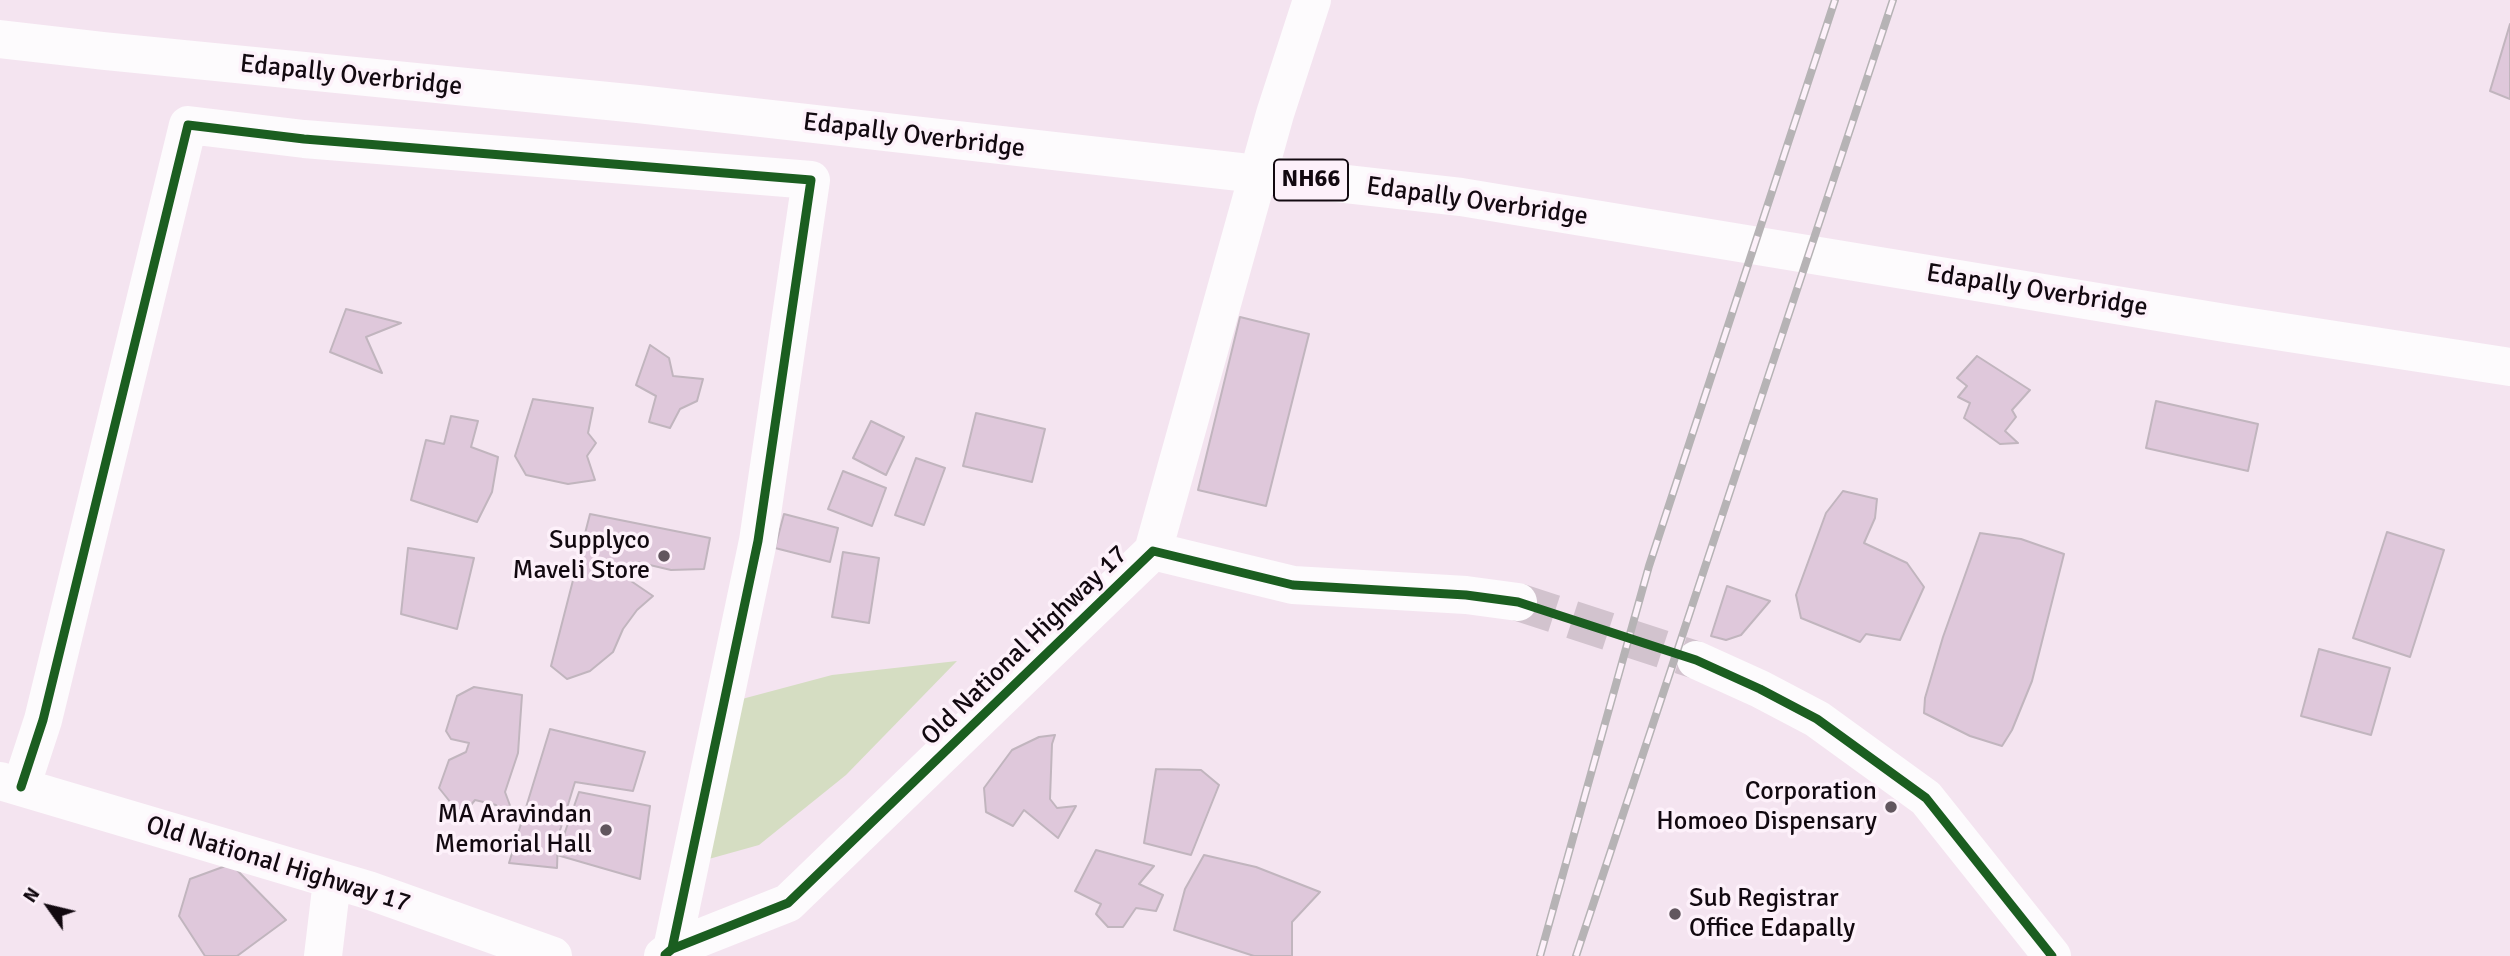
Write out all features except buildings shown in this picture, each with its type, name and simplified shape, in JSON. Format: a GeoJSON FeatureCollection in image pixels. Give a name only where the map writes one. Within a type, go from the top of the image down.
{"type":"FeatureCollection","features":[{"type":"Feature","properties":{"kind":"main road"},"geometry":{"type":"LineString","coordinates":[[1153,551],[1275,114],[1312,0]]}},
{"type":"Feature","properties":{"kind":"main road","name":"Edapally Overbridge"},"geometry":{"type":"LineString","coordinates":[[0,39],[638,104],[1461,197],[2231,324],[2510,367]]}},
{"type":"Feature","properties":{"kind":"main road"},"geometry":{"type":"LineString","coordinates":[[10,784],[43,720],[188,125],[304,139],[811,180],[758,541],[668,953]]}},
{"type":"Feature","properties":{"kind":"main road","name":"Old National Highway 17"},"geometry":{"type":"LineString","coordinates":[[668,953],[788,903],[1153,551],[1293,584],[1466,595],[1518,602]]}},
{"type":"Feature","properties":{"kind":"main road"},"geometry":{"type":"LineString","coordinates":[[1696,660],[1817,719],[1926,798],[2052,956]]}},
{"type":"Feature","properties":{"kind":"main road","name":"Old National Highway 17"},"geometry":{"type":"LineString","coordinates":[[10,784],[368,890],[553,956]]}},
{"type":"Feature","properties":{"kind":"main road"},"geometry":{"type":"LineString","coordinates":[[323,956],[332,881]]}},
{"type":"Feature","properties":{"kind":"green space"},"geometry":{"type":"Polygon","coordinates":[[[957,661],[846,775],[759,845],[673,869],[712,707],[832,675],[957,661]]]}},
{"type":"Feature","properties":{"kind":"tunnel"},"geometry":{"type":"LineString","coordinates":[[1518,602],[1696,660]]}},
{"type":"Feature","properties":{"kind":"railway"},"geometry":{"type":"LineString","coordinates":[[1540,956],[1649,566],[1835,0]]}},
{"type":"Feature","properties":{"kind":"railway"},"geometry":{"type":"LineString","coordinates":[[1576,956],[1893,0]]}},
{"type":"Feature","properties":{"kind":"cycle path"},"geometry":{"type":"LineString","coordinates":[[21,787],[43,720],[188,125],[304,139],[811,180],[758,541],[672,949]]}},
{"type":"Feature","properties":{"kind":"cycle path"},"geometry":{"type":"LineString","coordinates":[[665,955],[672,949],[788,903],[1153,551],[1293,585],[1466,595],[1518,602],[1696,660],[1817,719],[1926,798],[2052,956]]}},
{"type":"Feature","properties":{"kind":"place","name":"Supplyco Maveli Store"},"geometry":{"type":"Point","coordinates":[664,556]}},
{"type":"Feature","properties":{"kind":"place","name":"Corporation Homoeo Dispensary"},"geometry":{"type":"Point","coordinates":[1891,807]}},
{"type":"Feature","properties":{"kind":"place","name":"MA Aravindan Memorial Hall"},"geometry":{"type":"Point","coordinates":[606,830]}},
{"type":"Feature","properties":{"kind":"place","name":"Sub Registrar Office Edapally"},"geometry":{"type":"Point","coordinates":[1675,914]}}]}
